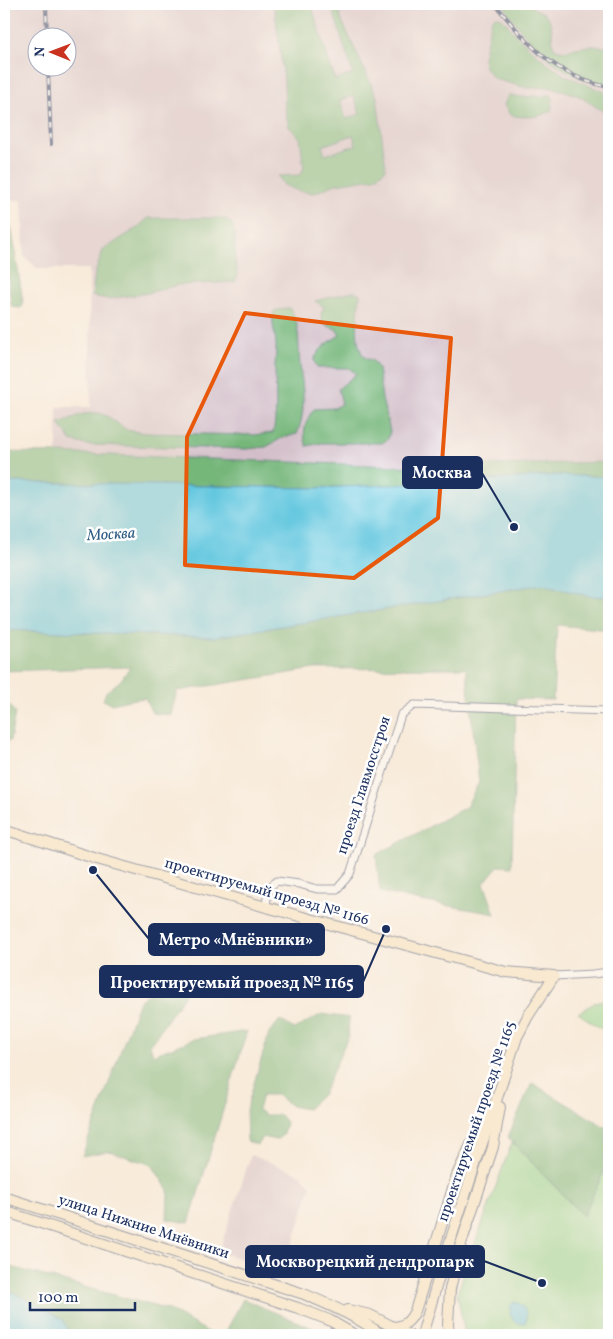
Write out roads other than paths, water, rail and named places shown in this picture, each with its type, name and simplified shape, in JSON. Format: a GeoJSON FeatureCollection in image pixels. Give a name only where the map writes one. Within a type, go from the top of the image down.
{"type":"FeatureCollection","features":[{"type":"Feature","properties":{"kind":"street","name":"проезд Главмосстроя"},"geometry":{"type":"LineString","coordinates":[[266,907],[268,888],[277,881],[317,889],[337,888],[350,874],[401,715],[414,706],[609,711]]}},
{"type":"Feature","properties":{"kind":"street","name":"проектируемый проезд № 1166"},"geometry":{"type":"LineString","coordinates":[[4,829],[266,907],[506,972],[554,976]]}},
{"type":"Feature","properties":{"kind":"street"},"geometry":{"type":"LineString","coordinates":[[554,976],[609,972]]}},
{"type":"Feature","properties":{"kind":"street","name":"проектируемый проезд № 1165"},"geometry":{"type":"LineString","coordinates":[[422,1335],[442,1266],[517,1036],[554,976]]}},
{"type":"Feature","properties":{"kind":"street"},"geometry":{"type":"LineString","coordinates":[[393,1326],[405,1324],[410,1320],[415,1311],[457,1175],[505,1074]]}},
{"type":"Feature","properties":{"kind":"street"},"geometry":{"type":"LineString","coordinates":[[449,1335],[450,1289],[460,1247],[493,1147],[505,1074]]}},
{"type":"Feature","properties":{"kind":"street","name":"улица Нижние Мнёвники"},"geometry":{"type":"LineString","coordinates":[[4,1197],[288,1289],[334,1306],[382,1335]]}},
{"type":"Feature","properties":{"kind":"street","name":"улица Нижние Мнёвники"},"geometry":{"type":"LineString","coordinates":[[4,1211],[298,1308],[329,1320],[355,1335]]}},
{"type":"Feature","properties":{"kind":"street"},"geometry":{"type":"LineString","coordinates":[[73,1234],[77,1221]]}},
{"type":"Feature","properties":{"kind":"street"},"geometry":{"type":"LineString","coordinates":[[334,1306],[370,1315],[409,1335]]}},
{"type":"Feature","properties":{"kind":"water"},"geometry":{"type":"Polygon","coordinates":[[[557,475],[609,477],[609,597],[588,596],[543,584],[214,637],[4,630],[4,482],[316,488],[466,482],[557,475]]]}},
{"type":"Feature","properties":{"kind":"water"},"geometry":{"type":"Polygon","coordinates":[[[4,1288],[44,1308],[64,1321],[69,1334],[75,1335],[4,1335],[4,1288]]]}},
{"type":"Feature","properties":{"kind":"water"},"geometry":{"type":"Polygon","coordinates":[[[514,1302],[521,1305],[525,1310],[527,1316],[525,1323],[517,1323],[511,1317],[510,1306],[514,1302]]]}},
{"type":"Feature","properties":{"kind":"railway"},"geometry":{"type":"LineString","coordinates":[[46,4],[47,28]]}},
{"type":"Feature","properties":{"kind":"railway"},"geometry":{"type":"LineString","coordinates":[[495,4],[544,57],[573,75],[609,87]]}},
{"type":"Feature","properties":{"kind":"railway"},"geometry":{"type":"LineString","coordinates":[[48,78],[51,144]]}},
{"type":"Feature","properties":{"kind":"place","name":"Москва"},"geometry":{"type":"Point","coordinates":[514,527]}},
{"type":"Feature","properties":{"kind":"place","name":"Метро «Мнёвники»"},"geometry":{"type":"Point","coordinates":[93,870]}},
{"type":"Feature","properties":{"kind":"place","name":"Проектируемый проезд № 1165"},"geometry":{"type":"Point","coordinates":[386,929]}},
{"type":"Feature","properties":{"kind":"place","name":"Москворецкий дендропарк"},"geometry":{"type":"Point","coordinates":[542,1283]}}]}
